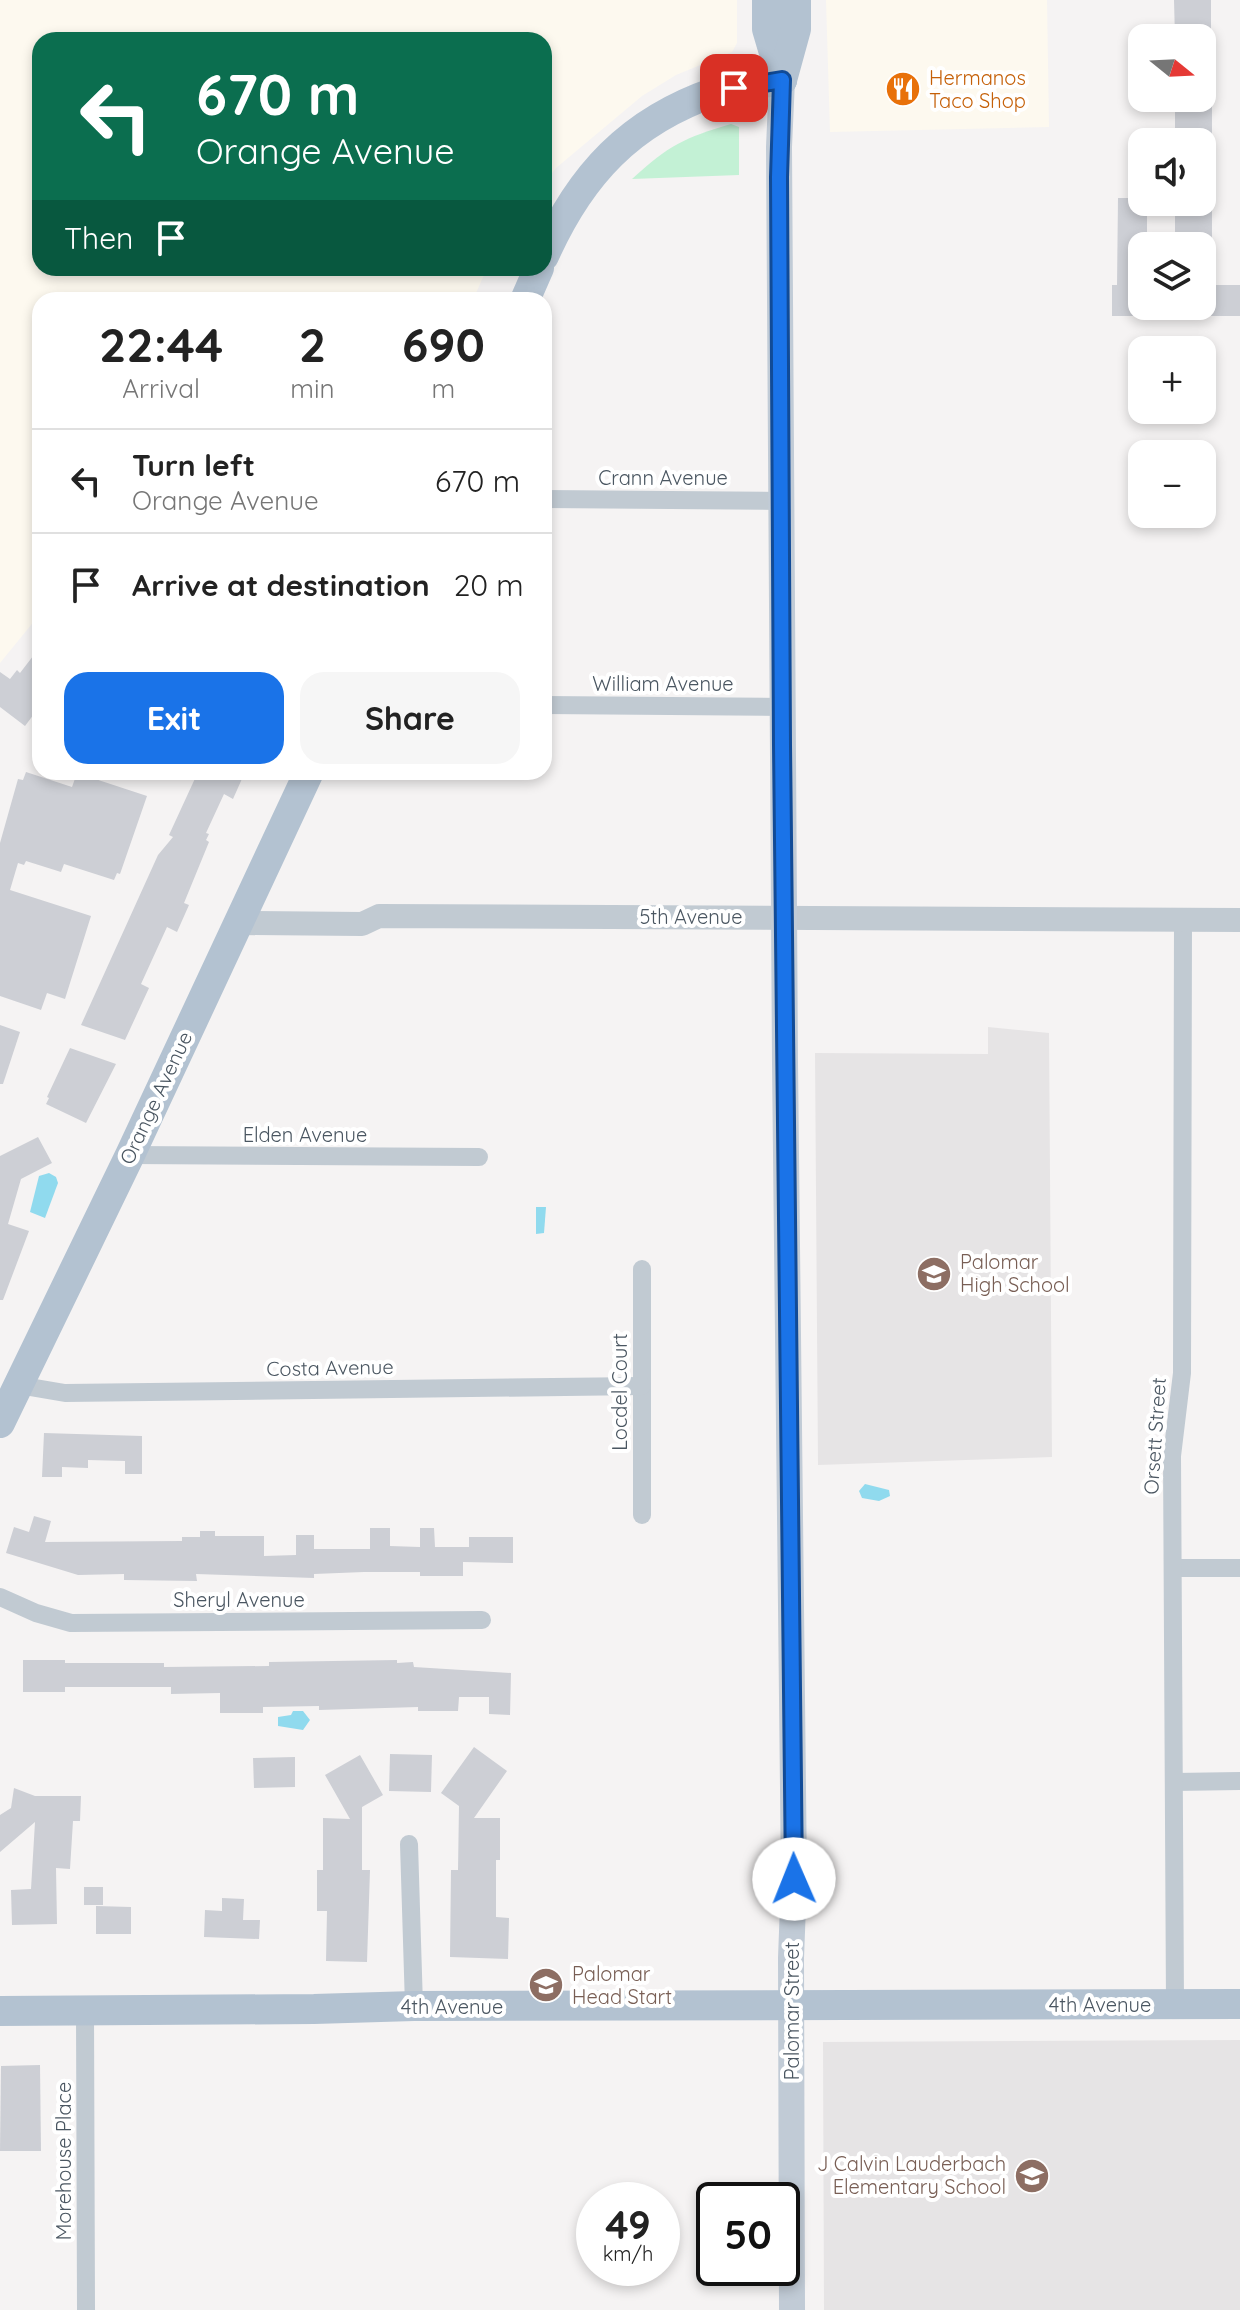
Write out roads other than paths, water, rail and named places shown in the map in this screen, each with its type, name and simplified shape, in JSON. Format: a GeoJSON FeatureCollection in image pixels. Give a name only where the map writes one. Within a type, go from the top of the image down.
{"type":"FeatureCollection","features":[{"type":"Feature","properties":{"kind":"main road","name":"Palomar Street"},"geometry":{"type":"LineString","coordinates":[[767,0],[767,29],[782,80]]}},
{"type":"Feature","properties":{"kind":"main road","name":"Palomar Street"},"geometry":{"type":"LineString","coordinates":[[792,2310],[793,1756],[779,123],[782,80],[796,29],[796,0]]}},
{"type":"Feature","properties":{"kind":"main road"},"geometry":{"type":"LineString","coordinates":[[552,238],[597,167],[620,145],[663,115],[717,92],[782,80]]}},
{"type":"Feature","properties":{"kind":"main road","name":"Orange Avenue"},"geometry":{"type":"LineString","coordinates":[[0,1423],[130,1155],[305,780]]}},
{"type":"Feature","properties":{"kind":"main road","name":"4th Avenue"},"geometry":{"type":"LineString","coordinates":[[0,2011],[414,2006],[1240,2004]]}},
{"type":"Feature","properties":{"kind":"street","name":"Crann Avenue"},"geometry":{"type":"LineString","coordinates":[[552,499],[781,501]]}},
{"type":"Feature","properties":{"kind":"street","name":"William Avenue"},"geometry":{"type":"LineString","coordinates":[[552,705],[782,707]]}},
{"type":"Feature","properties":{"kind":"street","name":"5th Avenue"},"geometry":{"type":"LineString","coordinates":[[239,923],[362,924],[379,916],[1240,920]]}},
{"type":"Feature","properties":{"kind":"street","name":"Orsett Street"},"geometry":{"type":"LineString","coordinates":[[1175,2004],[1172,1456],[1182,1373],[1183,920]]}},
{"type":"Feature","properties":{"kind":"street","name":"Elden Avenue"},"geometry":{"type":"LineString","coordinates":[[130,1155],[479,1157]]}},
{"type":"Feature","properties":{"kind":"street","name":"Locdel Court"},"geometry":{"type":"LineString","coordinates":[[642,1269],[642,1515]]}},
{"type":"Feature","properties":{"kind":"street","name":"Costa Avenue"},"geometry":{"type":"LineString","coordinates":[[18,1385],[65,1393],[642,1386]]}},
{"type":"Feature","properties":{"kind":"street"},"geometry":{"type":"LineString","coordinates":[[1173,1568],[1240,1568]]}},
{"type":"Feature","properties":{"kind":"street","name":"Sheryl Avenue"},"geometry":{"type":"LineString","coordinates":[[0,1597],[36,1613],[71,1623],[482,1620]]}},
{"type":"Feature","properties":{"kind":"street"},"geometry":{"type":"LineString","coordinates":[[1174,1782],[1240,1781]]}},
{"type":"Feature","properties":{"kind":"street"},"geometry":{"type":"LineString","coordinates":[[409,1844],[414,2006]]}},
{"type":"Feature","properties":{"kind":"street","name":"Morehouse Place"},"geometry":{"type":"LineString","coordinates":[[85,2012],[86,2310]]}},
{"type":"Feature","properties":{"kind":"water"},"geometry":{"type":"Polygon","coordinates":[[[49,1173],[56,1177],[58,1183],[45,1218],[30,1212],[39,1176],[49,1173]]]}},
{"type":"Feature","properties":{"kind":"water"},"geometry":{"type":"Polygon","coordinates":[[[536,1207],[546,1207],[544,1233],[536,1234],[536,1207]]]}},
{"type":"Feature","properties":{"kind":"water"},"geometry":{"type":"Polygon","coordinates":[[[865,1484],[889,1490],[890,1496],[879,1501],[862,1498],[859,1491],[865,1484]]]}},
{"type":"Feature","properties":{"kind":"water"},"geometry":{"type":"Polygon","coordinates":[[[293,1711],[303,1711],[310,1720],[303,1730],[278,1726],[278,1717],[291,1715],[293,1711]]]}},
{"type":"Feature","properties":{"kind":"place","name":"Hermanos Taco Shop"},"geometry":{"type":"Point","coordinates":[903,89]}},
{"type":"Feature","properties":{"kind":"place","name":"Palomar High School"},"geometry":{"type":"Point","coordinates":[934,1274]}},
{"type":"Feature","properties":{"kind":"place","name":"Palomar Head Start"},"geometry":{"type":"Point","coordinates":[546,1985]}},
{"type":"Feature","properties":{"kind":"place","name":"J Calvin Lauderbach Elementary School"},"geometry":{"type":"Point","coordinates":[1032,2176]}}]}
